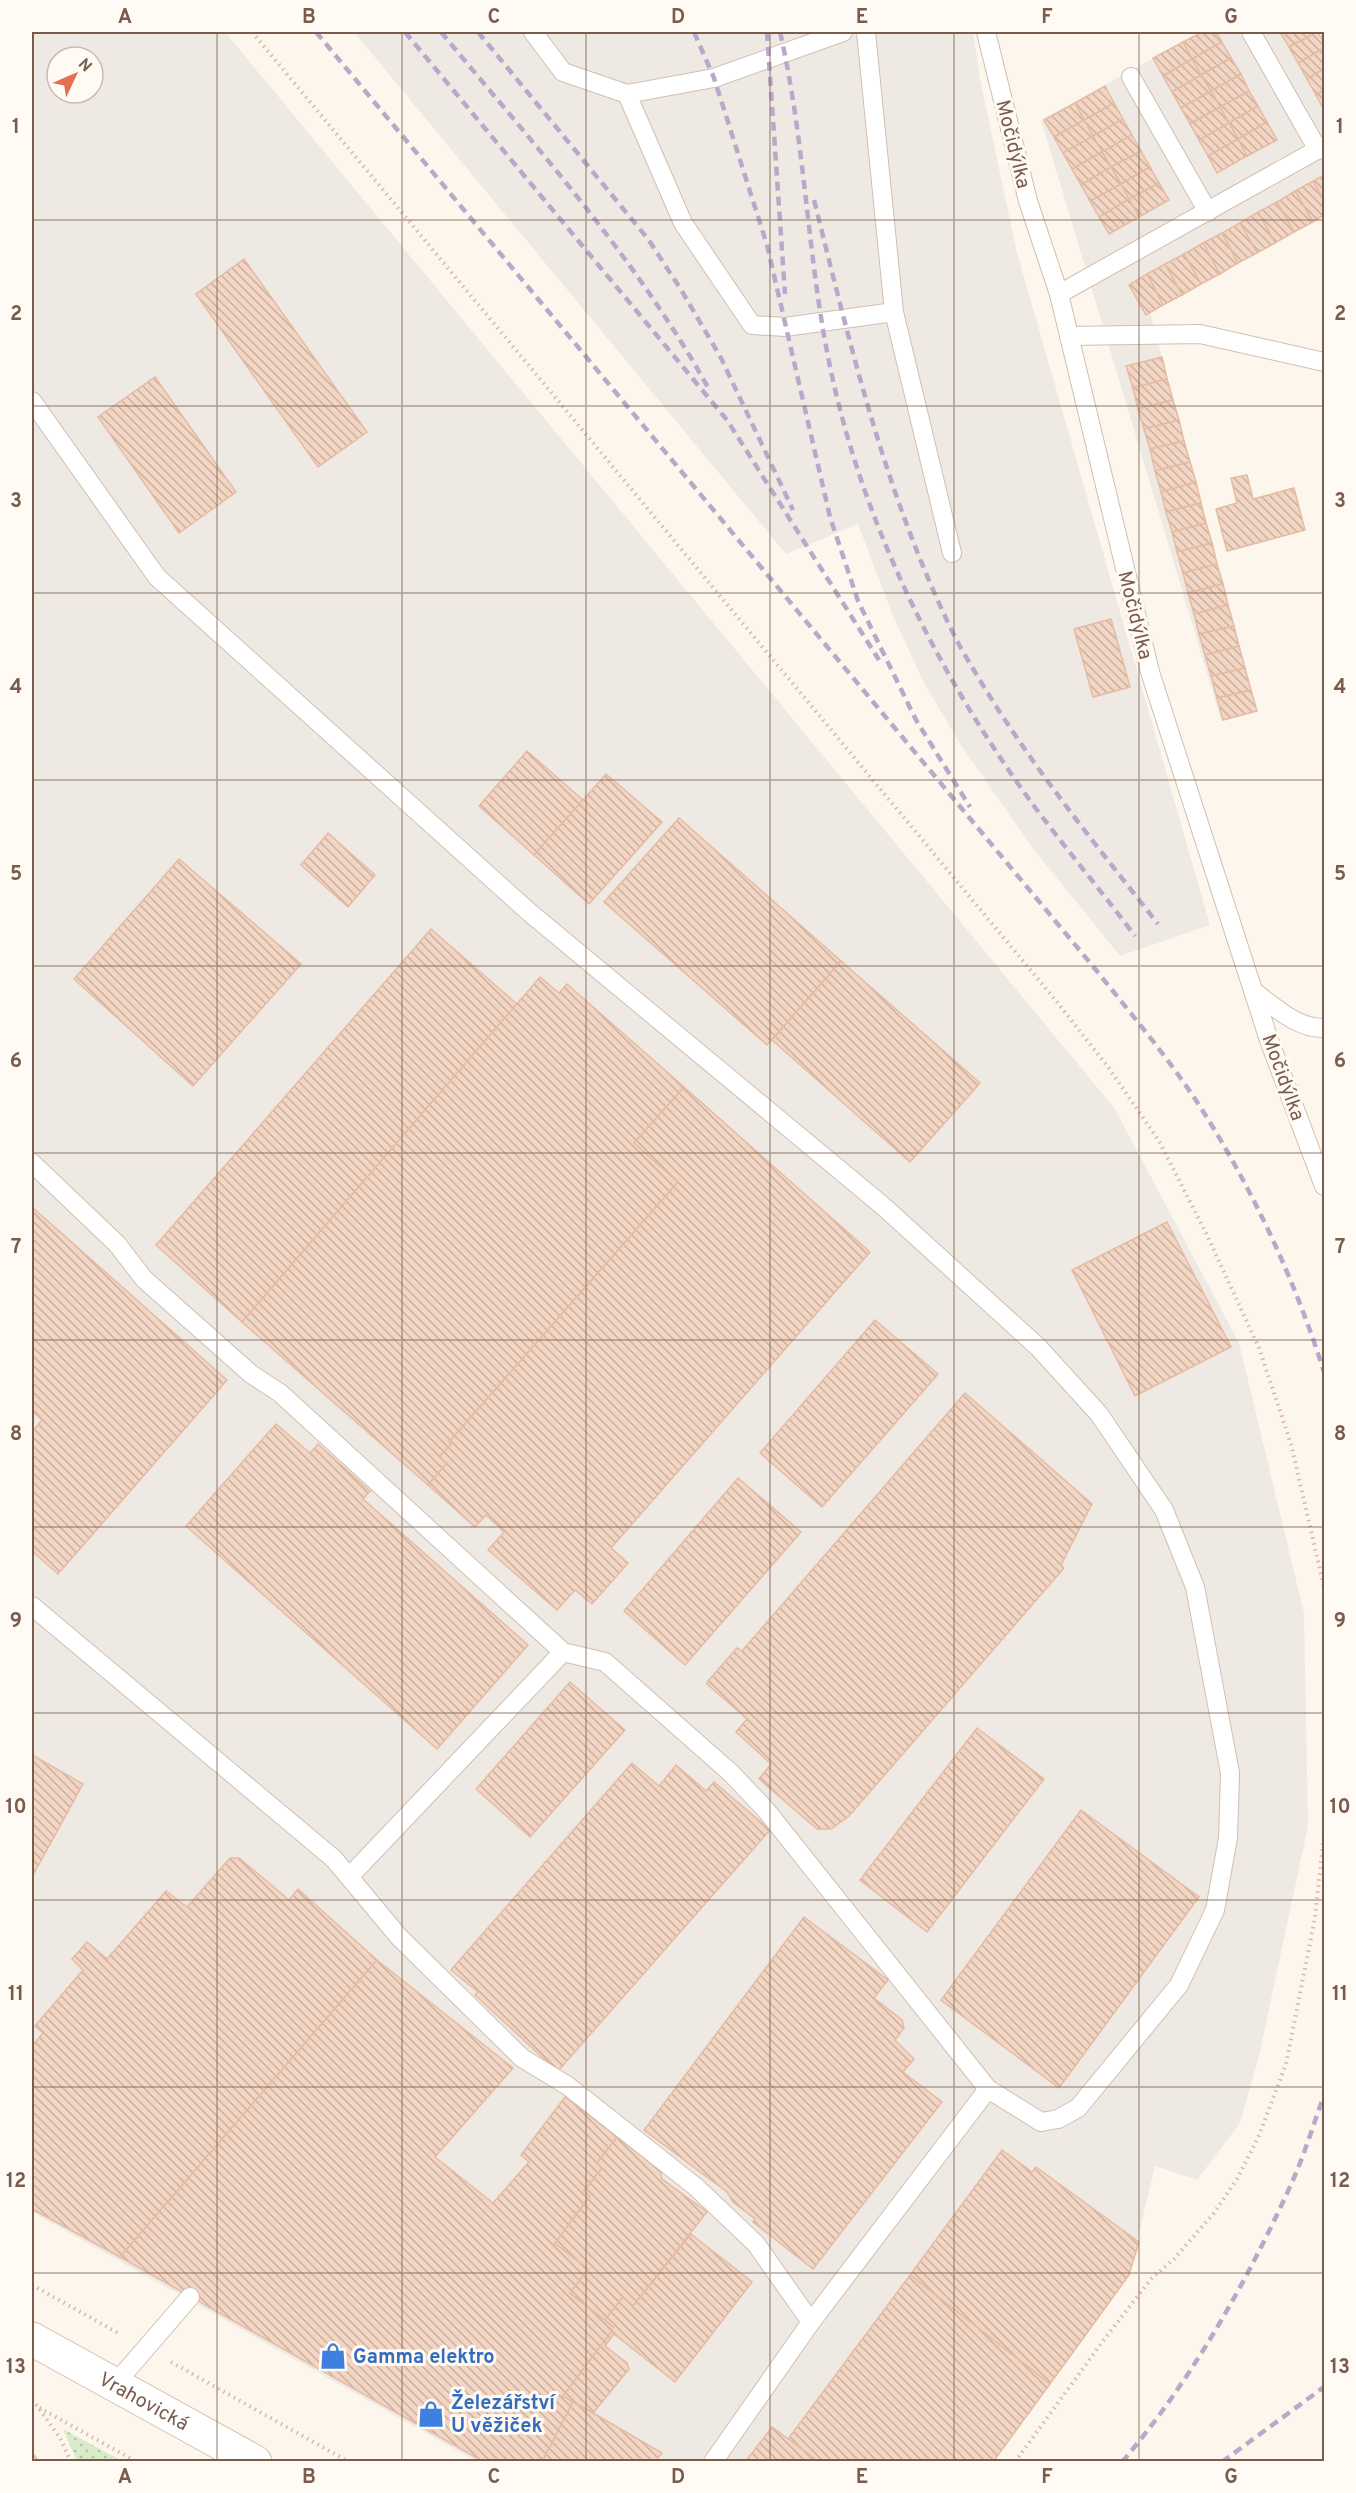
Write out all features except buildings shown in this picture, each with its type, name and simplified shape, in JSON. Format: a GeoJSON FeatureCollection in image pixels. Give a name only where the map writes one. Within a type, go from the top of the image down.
{"type":"FeatureCollection","features":[{"type":"Feature","properties":{"kind":"street","name":"Vrahovická"},"geometry":{"type":"LineString","coordinates":[[32,2339],[255,2462]]}},
{"type":"Feature","properties":{"kind":"lane"},"geometry":{"type":"LineString","coordinates":[[533,32],[563,72],[627,94],[714,78],[843,32]]}},
{"type":"Feature","properties":{"kind":"lane"},"geometry":{"type":"LineString","coordinates":[[867,32],[894,312],[952,553]]}},
{"type":"Feature","properties":{"kind":"lane","name":"Močidýlka"},"geometry":{"type":"LineString","coordinates":[[986,32],[1028,201],[1059,294],[1150,672],[1253,991],[1324,1186]]}},
{"type":"Feature","properties":{"kind":"lane"},"geometry":{"type":"LineString","coordinates":[[1059,294],[1321,148],[1251,32]]}},
{"type":"Feature","properties":{"kind":"lane"},"geometry":{"type":"LineString","coordinates":[[1131,76],[1208,212]]}},
{"type":"Feature","properties":{"kind":"lane"},"geometry":{"type":"LineString","coordinates":[[627,94],[683,223],[752,325],[785,327],[894,312]]}},
{"type":"Feature","properties":{"kind":"lane"},"geometry":{"type":"LineString","coordinates":[[1069,336],[1200,334],[1324,362]]}},
{"type":"Feature","properties":{"kind":"lane"},"geometry":{"type":"LineString","coordinates":[[32,400],[157,577],[529,912],[883,1206],[1038,1347],[1099,1414],[1164,1510],[1195,1587],[1230,1773],[1228,1838],[1215,1910],[1179,1985],[1078,2108],[1058,2119],[1041,2121],[988,2089],[765,1810],[731,1773],[605,1662],[563,1652],[279,1393],[251,1374],[144,1279],[117,1244],[32,1163]]}},
{"type":"Feature","properties":{"kind":"lane"},"geometry":{"type":"LineString","coordinates":[[1253,991],[1296,1021],[1308,1027],[1324,1028]]}},
{"type":"Feature","properties":{"kind":"lane"},"geometry":{"type":"LineString","coordinates":[[32,1606],[334,1859],[399,1937],[522,2058],[568,2086],[696,2187],[756,2244],[811,2322]]}},
{"type":"Feature","properties":{"kind":"lane"},"geometry":{"type":"LineString","coordinates":[[349,1877],[563,1652]]}},
{"type":"Feature","properties":{"kind":"lane"},"geometry":{"type":"LineString","coordinates":[[713,2462],[811,2322],[988,2089]]}},
{"type":"Feature","properties":{"kind":"lane"},"geometry":{"type":"LineString","coordinates":[[115,2384],[190,2297]]}},
{"type":"Feature","properties":{"kind":"path"},"geometry":{"type":"LineString","coordinates":[[252,32],[1108,1066],[1159,1141],[1206,1233],[1259,1348],[1291,1444],[1324,1587]]}},
{"type":"Feature","properties":{"kind":"path"},"geometry":{"type":"LineString","coordinates":[[1015,2462],[1151,2279],[1174,2259],[1214,2213],[1258,2138],[1286,2064],[1315,1918],[1324,1834]]}},
{"type":"Feature","properties":{"kind":"path"},"geometry":{"type":"LineString","coordinates":[[32,2285],[349,2462]]}},
{"type":"Feature","properties":{"kind":"path"},"geometry":{"type":"LineString","coordinates":[[32,2400],[60,2438],[71,2462]]}},
{"type":"Feature","properties":{"kind":"path"},"geometry":{"type":"LineString","coordinates":[[38,2407],[137,2462]]}},
{"type":"Feature","properties":{"kind":"shaded area"},"geometry":{"type":"Polygon","coordinates":[[[32,32],[225,32],[1115,1109],[1239,1343],[1304,1613],[1308,1826],[1259,2056],[1240,2123],[1197,2180],[1155,2166],[1129,2274],[990,2461],[476,2461],[32,2212],[32,32]]]}},
{"type":"Feature","properties":{"kind":"shaded area"},"geometry":{"type":"Polygon","coordinates":[[[354,32],[973,32],[980,79],[1017,253],[1210,925],[1120,956],[1031,846],[961,745],[924,683],[893,616],[858,524],[786,554],[354,32]]]}},
{"type":"Feature","properties":{"kind":"shaded area"},"geometry":{"type":"Polygon","coordinates":[[[1201,32],[1324,32],[1324,216],[1150,312],[1256,711],[1221,720],[1041,120],[1201,32]]]}},
{"type":"Feature","properties":{"kind":"green space"},"geometry":{"type":"Polygon","coordinates":[[[63,2429],[122,2461],[77,2461],[63,2429]]]}},
{"type":"Feature","properties":{"kind":"railway"},"geometry":{"type":"LineString","coordinates":[[316,32],[1096,970],[1164,1055],[1201,1108],[1255,1203],[1300,1303],[1324,1372]]}},
{"type":"Feature","properties":{"kind":"railway"},"geometry":{"type":"LineString","coordinates":[[405,32],[727,420],[879,660]]}},
{"type":"Feature","properties":{"kind":"railway"},"geometry":{"type":"LineString","coordinates":[[441,32],[549,162],[618,250],[682,343],[710,391]]}},
{"type":"Feature","properties":{"kind":"railway"},"geometry":{"type":"LineString","coordinates":[[478,32],[648,239],[721,358],[793,510]]}},
{"type":"Feature","properties":{"kind":"railway"},"geometry":{"type":"LineString","coordinates":[[694,32],[714,78],[767,245],[830,517],[858,601],[916,720],[970,807]]}},
{"type":"Feature","properties":{"kind":"railway"},"geometry":{"type":"LineString","coordinates":[[767,32],[785,294]]}},
{"type":"Feature","properties":{"kind":"railway"},"geometry":{"type":"LineString","coordinates":[[780,32],[796,117],[817,290],[832,376],[847,434],[886,547],[938,655],[1000,757],[1034,806],[1135,936]]}},
{"type":"Feature","properties":{"kind":"railway"},"geometry":{"type":"LineString","coordinates":[[814,200],[872,421],[909,530],[954,635],[1022,745],[1066,806],[1158,924]]}},
{"type":"Feature","properties":{"kind":"railway"},"geometry":{"type":"LineString","coordinates":[[1122,2462],[1171,2399],[1235,2296],[1294,2178],[1324,2095]]}},
{"type":"Feature","properties":{"kind":"railway"},"geometry":{"type":"LineString","coordinates":[[1222,2462],[1324,2387]]}},
{"type":"Feature","properties":{"kind":"place","name":"Gamma elektro"},"geometry":{"type":"Point","coordinates":[333,2356]}},
{"type":"Feature","properties":{"kind":"place","name":"Železářství U věžiček"},"geometry":{"type":"Point","coordinates":[431,2414]}}]}
